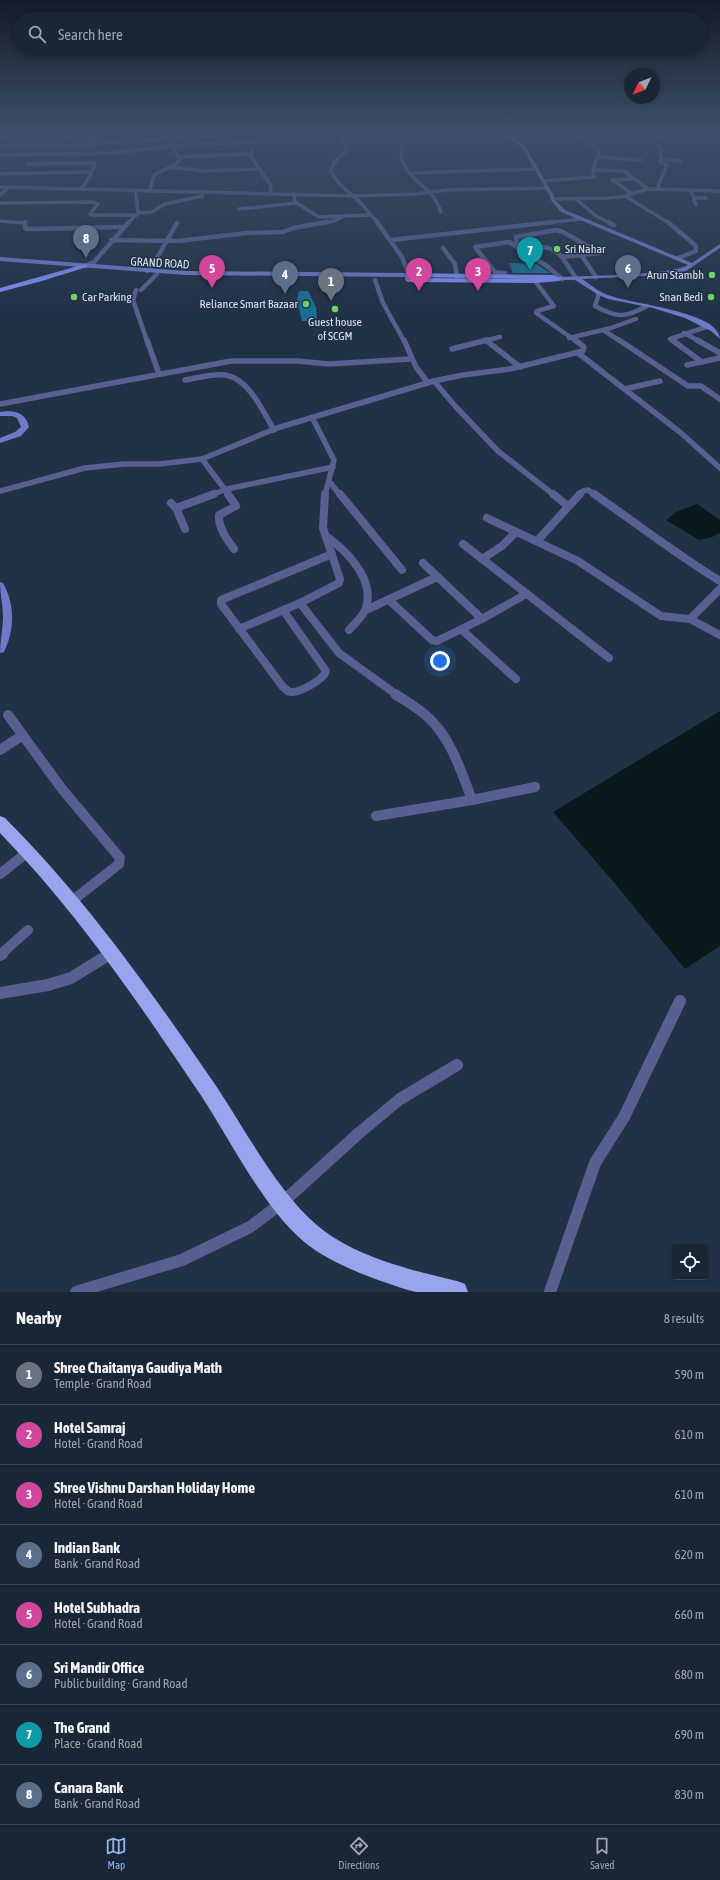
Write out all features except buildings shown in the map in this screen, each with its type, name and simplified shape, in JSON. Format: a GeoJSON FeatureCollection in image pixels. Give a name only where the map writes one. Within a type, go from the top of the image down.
{"type":"FeatureCollection","features":[{"type":"Feature","properties":{"kind":"highway"},"geometry":{"type":"LineString","coordinates":[[0,823],[29,851],[99,934],[283,1202],[311,1234],[351,1259],[405,1279],[457,1292]]}},
{"type":"Feature","properties":{"kind":"main road"},"geometry":{"type":"LineString","coordinates":[[549,192],[552,199],[563,210],[692,265]]}},
{"type":"Feature","properties":{"kind":"main road","name":"GRAND ROAD"},"geometry":{"type":"LineString","coordinates":[[0,259],[147,271],[536,281],[664,273],[686,269],[720,246]]}},
{"type":"Feature","properties":{"kind":"main road","name":"GRAND ROAD"},"geometry":{"type":"LineString","coordinates":[[0,262],[75,269],[156,274],[375,280],[457,277],[554,277],[561,279]]}},
{"type":"Feature","properties":{"kind":"main road"},"geometry":{"type":"LineString","coordinates":[[0,290],[85,266]]}},
{"type":"Feature","properties":{"kind":"main road"},"geometry":{"type":"LineString","coordinates":[[576,278],[599,293],[610,298],[684,314],[718,331],[720,337]]}},
{"type":"Feature","properties":{"kind":"main road"},"geometry":{"type":"LineString","coordinates":[[0,414],[11,414],[22,418],[25,421],[25,426],[18,434],[0,440]]}},
{"type":"Feature","properties":{"kind":"main road"},"geometry":{"type":"LineString","coordinates":[[0,585],[8,609],[9,624],[6,638],[0,649]]}},
{"type":"Feature","properties":{"kind":"street"},"geometry":{"type":"LineString","coordinates":[[69,202],[74,201],[81,192]]}},
{"type":"Feature","properties":{"kind":"street"},"geometry":{"type":"LineString","coordinates":[[85,266],[94,262],[111,240],[137,214],[136,192]]}},
{"type":"Feature","properties":{"kind":"street"},"geometry":{"type":"LineString","coordinates":[[195,192],[353,196],[423,192]]}},
{"type":"Feature","properties":{"kind":"street"},"geometry":{"type":"LineString","coordinates":[[348,192],[391,240],[408,266],[408,278]]}},
{"type":"Feature","properties":{"kind":"street"},"geometry":{"type":"LineString","coordinates":[[429,192],[438,201],[441,212]]}},
{"type":"Feature","properties":{"kind":"street"},"geometry":{"type":"LineString","coordinates":[[552,199],[577,200],[625,196],[631,192]]}},
{"type":"Feature","properties":{"kind":"street"},"geometry":{"type":"LineString","coordinates":[[692,192],[696,205]]}},
{"type":"Feature","properties":{"kind":"street"},"geometry":{"type":"LineString","coordinates":[[0,203],[97,203],[98,204],[90,214],[137,214],[152,212],[161,205],[180,200],[229,194]]}},
{"type":"Feature","properties":{"kind":"street"},"geometry":{"type":"LineString","coordinates":[[294,194],[294,201],[317,217],[370,215]]}},
{"type":"Feature","properties":{"kind":"street"},"geometry":{"type":"LineString","coordinates":[[625,196],[663,218],[696,246],[696,251],[678,258]]}},
{"type":"Feature","properties":{"kind":"street"},"geometry":{"type":"LineString","coordinates":[[694,198],[706,198]]}},
{"type":"Feature","properties":{"kind":"street"},"geometry":{"type":"LineString","coordinates":[[577,200],[596,216],[614,226]]}},
{"type":"Feature","properties":{"kind":"street"},"geometry":{"type":"LineString","coordinates":[[239,209],[297,203]]}},
{"type":"Feature","properties":{"kind":"street"},"geometry":{"type":"LineString","coordinates":[[111,240],[166,242],[195,240],[255,232],[283,232],[294,228],[334,221],[342,217]]}},
{"type":"Feature","properties":{"kind":"street"},"geometry":{"type":"LineString","coordinates":[[391,240],[582,219]]}},
{"type":"Feature","properties":{"kind":"street"},"geometry":{"type":"LineString","coordinates":[[0,221],[25,222],[25,228],[28,229],[124,227]]}},
{"type":"Feature","properties":{"kind":"street"},"geometry":{"type":"LineString","coordinates":[[147,271],[158,256],[177,223]]}},
{"type":"Feature","properties":{"kind":"street"},"geometry":{"type":"LineString","coordinates":[[562,257],[578,254],[582,256],[600,253],[563,232],[556,230],[516,237],[517,244],[525,249],[546,246],[568,263],[576,278]]}},
{"type":"Feature","properties":{"kind":"street"},"geometry":{"type":"LineString","coordinates":[[505,273],[495,272],[475,247],[509,242],[547,266],[561,279]]}},
{"type":"Feature","properties":{"kind":"street"},"geometry":{"type":"LineString","coordinates":[[443,248],[455,264],[457,277]]}},
{"type":"Feature","properties":{"kind":"street"},"geometry":{"type":"LineString","coordinates":[[582,256],[596,277]]}},
{"type":"Feature","properties":{"kind":"street"},"geometry":{"type":"LineString","coordinates":[[156,274],[139,290],[133,300],[159,374]]}},
{"type":"Feature","properties":{"kind":"street"},"geometry":{"type":"LineString","coordinates":[[375,280],[387,311],[416,369],[431,382],[498,451],[568,506]]}},
{"type":"Feature","properties":{"kind":"street"},"geometry":{"type":"LineString","coordinates":[[0,491],[85,468],[124,464],[159,464],[202,459],[274,430],[431,382],[463,375],[520,367],[578,353],[585,349],[536,313],[537,311],[554,306],[538,286],[536,281]]}},
{"type":"Feature","properties":{"kind":"street"},"geometry":{"type":"LineString","coordinates":[[599,293],[595,306],[618,317],[631,315],[647,306]]}},
{"type":"Feature","properties":{"kind":"street"},"geometry":{"type":"LineString","coordinates":[[569,338],[603,330],[636,319]]}},
{"type":"Feature","properties":{"kind":"street"},"geometry":{"type":"LineString","coordinates":[[702,362],[670,339],[684,333],[709,326]]}},
{"type":"Feature","properties":{"kind":"street"},"geometry":{"type":"LineString","coordinates":[[603,330],[688,386],[700,386],[720,400]]}},
{"type":"Feature","properties":{"kind":"street"},"geometry":{"type":"LineString","coordinates":[[684,333],[720,353]]}},
{"type":"Feature","properties":{"kind":"street"},"geometry":{"type":"LineString","coordinates":[[452,350],[500,337]]}},
{"type":"Feature","properties":{"kind":"street"},"geometry":{"type":"LineString","coordinates":[[487,341],[520,367]]}},
{"type":"Feature","properties":{"kind":"street"},"geometry":{"type":"LineString","coordinates":[[578,353],[681,433],[720,468]]}},
{"type":"Feature","properties":{"kind":"street"},"geometry":{"type":"LineString","coordinates":[[687,365],[720,358]]}},
{"type":"Feature","properties":{"kind":"street"},"geometry":{"type":"LineString","coordinates":[[0,404],[231,360],[290,360],[328,364],[411,359]]}},
{"type":"Feature","properties":{"kind":"street"},"geometry":{"type":"LineString","coordinates":[[185,380],[224,375],[235,378],[249,390],[274,430]]}},
{"type":"Feature","properties":{"kind":"street"},"geometry":{"type":"LineString","coordinates":[[625,389],[660,381]]}},
{"type":"Feature","properties":{"kind":"street"},"geometry":{"type":"LineString","coordinates":[[239,629],[300,603],[339,583],[340,579],[323,528],[324,497],[334,460],[313,418]]}},
{"type":"Feature","properties":{"kind":"street"},"geometry":{"type":"LineString","coordinates":[[202,459],[234,500],[236,506],[219,515],[218,519],[222,530],[234,549]]}},
{"type":"Feature","properties":{"kind":"street"},"geometry":{"type":"LineString","coordinates":[[185,529],[174,506],[226,489],[333,467]]}},
{"type":"Feature","properties":{"kind":"street"},"geometry":{"type":"LineString","coordinates":[[329,481],[402,570]]}},
{"type":"Feature","properties":{"kind":"street"},"geometry":{"type":"LineString","coordinates":[[537,540],[568,506],[586,490],[593,492],[665,543],[678,555],[720,581]]}},
{"type":"Feature","properties":{"kind":"street"},"geometry":{"type":"LineString","coordinates":[[487,518],[537,540],[588,567],[661,616],[690,620],[720,635]]}},
{"type":"Feature","properties":{"kind":"street"},"geometry":{"type":"LineString","coordinates":[[482,559],[502,546],[516,532]]}},
{"type":"Feature","properties":{"kind":"street"},"geometry":{"type":"LineString","coordinates":[[326,536],[340,546],[367,583],[368,594],[366,610]]}},
{"type":"Feature","properties":{"kind":"street"},"geometry":{"type":"LineString","coordinates":[[463,544],[609,658]]}},
{"type":"Feature","properties":{"kind":"street"},"geometry":{"type":"LineString","coordinates":[[283,610],[326,671],[326,675],[296,692],[292,692],[283,687],[221,604],[221,600],[332,554]]}},
{"type":"Feature","properties":{"kind":"street"},"geometry":{"type":"LineString","coordinates":[[423,563],[482,620]]}},
{"type":"Feature","properties":{"kind":"street"},"geometry":{"type":"LineString","coordinates":[[349,630],[366,610],[437,577]]}},
{"type":"Feature","properties":{"kind":"street"},"geometry":{"type":"LineString","coordinates":[[690,620],[720,589]]}},
{"type":"Feature","properties":{"kind":"street"},"geometry":{"type":"LineString","coordinates":[[389,600],[432,640],[441,640],[482,620],[526,594]]}},
{"type":"Feature","properties":{"kind":"street"},"geometry":{"type":"LineString","coordinates":[[300,603],[339,653],[429,718],[444,735],[454,754],[472,800]]}},
{"type":"Feature","properties":{"kind":"street"},"geometry":{"type":"LineString","coordinates":[[462,630],[516,679]]}},
{"type":"Feature","properties":{"kind":"street"},"geometry":{"type":"LineString","coordinates":[[8,715],[62,789],[120,858],[119,864],[72,901]]}},
{"type":"Feature","properties":{"kind":"street"},"geometry":{"type":"LineString","coordinates":[[0,750],[23,736]]}},
{"type":"Feature","properties":{"kind":"street"},"geometry":{"type":"LineString","coordinates":[[376,816],[472,800],[535,787]]}},
{"type":"Feature","properties":{"kind":"street"},"geometry":{"type":"LineString","coordinates":[[0,874],[29,851]]}},
{"type":"Feature","properties":{"kind":"street"},"geometry":{"type":"LineString","coordinates":[[0,955],[28,930]]}},
{"type":"Feature","properties":{"kind":"street"},"geometry":{"type":"LineString","coordinates":[[0,993],[48,985],[72,978],[112,952]]}},
{"type":"Feature","properties":{"kind":"street"},"geometry":{"type":"LineString","coordinates":[[550,1292],[595,1163],[630,1105],[680,1001]]}},
{"type":"Feature","properties":{"kind":"street"},"geometry":{"type":"LineString","coordinates":[[76,1292],[182,1260],[226,1240],[250,1227],[283,1202],[359,1133],[400,1099],[456,1065]]}},
{"type":"Feature","properties":{"kind":"shaded area"},"geometry":{"type":"Polygon","coordinates":[[[697,504],[720,520],[720,533],[710,538],[699,540],[666,520],[676,512],[697,504]]]}},
{"type":"Feature","properties":{"kind":"shaded area"},"geometry":{"type":"Polygon","coordinates":[[[720,711],[720,946],[685,969],[612,880],[553,812],[720,711]]]}},
{"type":"Feature","properties":{"kind":"place","name":"Sri Nahar"},"geometry":{"type":"Point","coordinates":[557,249]}},
{"type":"Feature","properties":{"kind":"place","name":"Canara Bank"},"geometry":{"type":"Point","coordinates":[86,258]}},
{"type":"Feature","properties":{"kind":"place","name":"The Grand"},"geometry":{"type":"Point","coordinates":[530,270]}},
{"type":"Feature","properties":{"kind":"place","name":"Arun Stambh"},"geometry":{"type":"Point","coordinates":[712,275]}},
{"type":"Feature","properties":{"kind":"place","name":"Hotel Subhadra"},"geometry":{"type":"Point","coordinates":[212,288]}},
{"type":"Feature","properties":{"kind":"place","name":"Sri Mandir Office"},"geometry":{"type":"Point","coordinates":[628,288]}},
{"type":"Feature","properties":{"kind":"place","name":"Hotel Samraj"},"geometry":{"type":"Point","coordinates":[419,291]}},
{"type":"Feature","properties":{"kind":"place","name":"Shree Vishnu Darshan Holiday Home"},"geometry":{"type":"Point","coordinates":[478,291]}},
{"type":"Feature","properties":{"kind":"place","name":"Indian Bank"},"geometry":{"type":"Point","coordinates":[285,294]}},
{"type":"Feature","properties":{"kind":"place","name":"Car Parking"},"geometry":{"type":"Point","coordinates":[74,297]}},
{"type":"Feature","properties":{"kind":"place","name":"Snan Bedi"},"geometry":{"type":"Point","coordinates":[711,297]}},
{"type":"Feature","properties":{"kind":"place","name":"Shree Chaitanya Gaudiya Math"},"geometry":{"type":"Point","coordinates":[331,301]}},
{"type":"Feature","properties":{"kind":"place","name":"Reliance Smart Bazaar"},"geometry":{"type":"Point","coordinates":[306,304]}},
{"type":"Feature","properties":{"kind":"place","name":"Guest house of SCGM"},"geometry":{"type":"Point","coordinates":[335,309]}}]}
